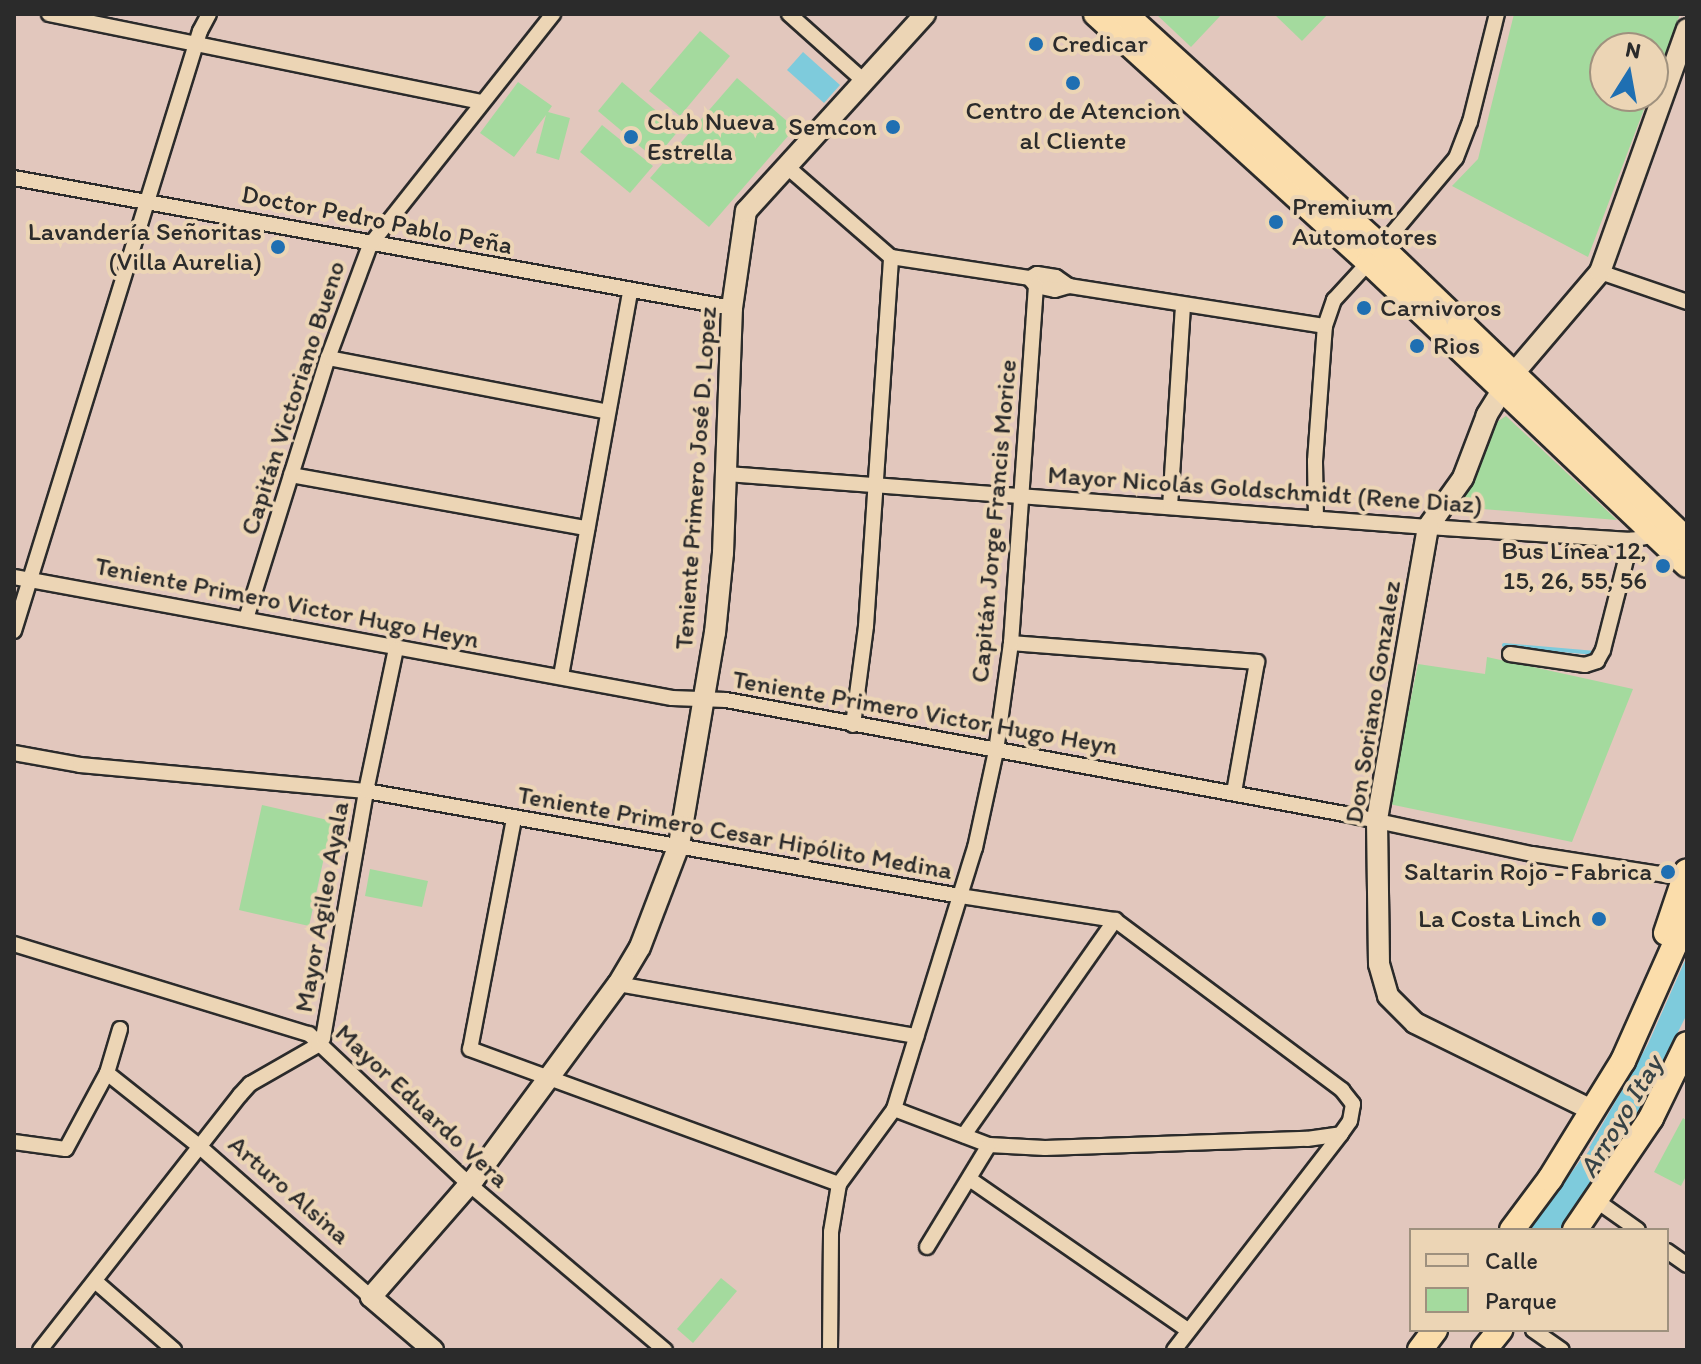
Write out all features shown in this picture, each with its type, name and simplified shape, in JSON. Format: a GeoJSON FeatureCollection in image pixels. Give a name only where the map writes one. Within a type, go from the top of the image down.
{"type":"FeatureCollection","features":[{"type":"Feature","properties":{"kind":"highway"},"geometry":{"type":"LineString","coordinates":[[1096,14],[1375,255]]}},
{"type":"Feature","properties":{"kind":"highway"},"geometry":{"type":"LineString","coordinates":[[1125,14],[1509,381],[1687,540]]}},
{"type":"Feature","properties":{"kind":"highway"},"geometry":{"type":"LineString","coordinates":[[1509,381],[1687,565]]}},
{"type":"Feature","properties":{"kind":"highway"},"geometry":{"type":"LineString","coordinates":[[1659,985],[1658,965],[1686,874]]}},
{"type":"Feature","properties":{"kind":"highway"},"geometry":{"type":"LineString","coordinates":[[1513,1228],[1594,1111],[1623,1061],[1687,917]]}},
{"type":"Feature","properties":{"kind":"highway"},"geometry":{"type":"LineString","coordinates":[[1577,1228],[1651,1118],[1686,1047]]}},
{"type":"Feature","properties":{"kind":"highway"},"geometry":{"type":"LineString","coordinates":[[1420,1350],[1434,1332]]}},
{"type":"Feature","properties":{"kind":"highway"},"geometry":{"type":"LineString","coordinates":[[1484,1350],[1498,1332]]}},
{"type":"Feature","properties":{"kind":"street"},"geometry":{"type":"LineString","coordinates":[[49,14],[481,102]]}},
{"type":"Feature","properties":{"kind":"street"},"geometry":{"type":"LineString","coordinates":[[14,631],[196,45],[209,14]]}},
{"type":"Feature","properties":{"kind":"street","name":"Capitán Victoriano Bueno"},"geometry":{"type":"LineString","coordinates":[[246,619],[328,358],[370,245],[553,14]]}},
{"type":"Feature","properties":{"kind":"street"},"geometry":{"type":"LineString","coordinates":[[789,14],[864,81]]}},
{"type":"Feature","properties":{"kind":"street","name":"Teniente Primero José D. Lopez"},"geometry":{"type":"LineString","coordinates":[[371,1297],[469,1184],[549,1080],[618,984],[640,947],[679,845],[696,730],[705,699],[715,633],[727,474],[732,308],[746,211],[925,14]]}},
{"type":"Feature","properties":{"kind":"street"},"geometry":{"type":"LineString","coordinates":[[1316,519],[1315,461],[1325,326],[1334,300],[1456,158],[1470,122],[1497,14]]}},
{"type":"Feature","properties":{"kind":"street"},"geometry":{"type":"LineString","coordinates":[[1687,29],[1600,272],[1687,302]]}},
{"type":"Feature","properties":{"kind":"street"},"geometry":{"type":"LineString","coordinates":[[785,165],[891,257],[1033,282],[1037,274],[1056,277],[1069,286],[1325,326]]}},
{"type":"Feature","properties":{"kind":"street","name":"Doctor Pedro Pablo Peña"},"geometry":{"type":"LineString","coordinates":[[14,178],[370,245],[732,308]]}},
{"type":"Feature","properties":{"kind":"street"},"geometry":{"type":"LineString","coordinates":[[853,725],[866,626],[891,257]]}},
{"type":"Feature","properties":{"kind":"street","name":"Don Soriano Gonzalez"},"geometry":{"type":"LineString","coordinates":[[1594,1111],[1415,1023],[1394,1005],[1383,985],[1379,964],[1377,820],[1428,527],[1463,478],[1487,415],[1509,381],[1600,272]]}},
{"type":"Feature","properties":{"kind":"street","name":"Capitán Jorge Francis Morice"},"geometry":{"type":"LineString","coordinates":[[830,1350],[831,1232],[839,1184],[894,1109],[960,896],[996,751],[1011,643],[1033,282]]}},
{"type":"Feature","properties":{"kind":"street"},"geometry":{"type":"LineString","coordinates":[[561,676],[630,291]]}},
{"type":"Feature","properties":{"kind":"street"},"geometry":{"type":"LineString","coordinates":[[1170,507],[1183,305]]}},
{"type":"Feature","properties":{"kind":"street"},"geometry":{"type":"LineString","coordinates":[[328,358],[608,412]]}},
{"type":"Feature","properties":{"kind":"street","name":"Mayor Nicolás Goldschmidt (Rene Diaz)"},"geometry":{"type":"LineString","coordinates":[[727,474],[1428,527],[1631,540],[1656,535]]}},
{"type":"Feature","properties":{"kind":"street"},"geometry":{"type":"LineString","coordinates":[[291,475],[587,528]]}},
{"type":"Feature","properties":{"kind":"street"},"geometry":{"type":"LineString","coordinates":[[1510,654],[1585,665],[1597,661],[1603,650],[1631,540]]}},
{"type":"Feature","properties":{"kind":"street","name":"Teniente Primero Victor Hugo Heyn"},"geometry":{"type":"LineString","coordinates":[[14,577],[672,698],[726,700],[1377,820],[1532,854],[1686,874]]}},
{"type":"Feature","properties":{"kind":"street"},"geometry":{"type":"LineString","coordinates":[[1011,643],[1257,662],[1234,793]]}},
{"type":"Feature","properties":{"kind":"street","name":"Mayor Agileo Ayala"},"geometry":{"type":"LineString","coordinates":[[40,1350],[250,1084],[318,1045],[323,1038],[366,791],[396,649]]}},
{"type":"Feature","properties":{"kind":"street","name":"Teniente Primero Cesar Hipólito Medina"},"geometry":{"type":"LineString","coordinates":[[14,753],[80,765],[366,791],[960,896],[1115,920],[1349,1096],[1354,1111],[1341,1134]]}},
{"type":"Feature","properties":{"kind":"street"},"geometry":{"type":"LineString","coordinates":[[514,819],[470,1049],[839,1184]]}},
{"type":"Feature","properties":{"kind":"street"},"geometry":{"type":"LineString","coordinates":[[964,1135],[1115,920]]}},
{"type":"Feature","properties":{"kind":"street","name":"Mayor Eduardo Vera"},"geometry":{"type":"LineString","coordinates":[[14,944],[309,1034],[469,1184],[665,1350]]}},
{"type":"Feature","properties":{"kind":"street"},"geometry":{"type":"LineString","coordinates":[[618,984],[917,1036]]}},
{"type":"Feature","properties":{"kind":"street"},"geometry":{"type":"LineString","coordinates":[[14,1142],[66,1149],[107,1073],[120,1029]]}},
{"type":"Feature","properties":{"kind":"street","name":"Arturo Alsina"},"geometry":{"type":"LineString","coordinates":[[107,1073],[200,1147],[433,1350]]}},
{"type":"Feature","properties":{"kind":"street"},"geometry":{"type":"LineString","coordinates":[[894,1109],[989,1145],[1045,1148],[1307,1139],[1341,1134]]}},
{"type":"Feature","properties":{"kind":"street"},"geometry":{"type":"LineString","coordinates":[[1174,1350],[1341,1134]]}},
{"type":"Feature","properties":{"kind":"street"},"geometry":{"type":"LineString","coordinates":[[927,1247],[971,1180],[989,1145]]}},
{"type":"Feature","properties":{"kind":"street"},"geometry":{"type":"LineString","coordinates":[[971,1180],[1188,1330]]}},
{"type":"Feature","properties":{"kind":"street"},"geometry":{"type":"LineString","coordinates":[[1597,1201],[1635,1228]]}},
{"type":"Feature","properties":{"kind":"street"},"geometry":{"type":"LineString","coordinates":[[1669,1252],[1687,1265]]}},
{"type":"Feature","properties":{"kind":"street"},"geometry":{"type":"LineString","coordinates":[[95,1281],[174,1350]]}},
{"type":"Feature","properties":{"kind":"street"},"geometry":{"type":"LineString","coordinates":[[1536,1332],[1562,1350]]}},
{"type":"Feature","properties":{"kind":"green space"},"geometry":{"type":"Polygon","coordinates":[[[1156,14],[1222,14],[1191,47],[1156,14]]]}},
{"type":"Feature","properties":{"kind":"green space"},"geometry":{"type":"Polygon","coordinates":[[[1274,14],[1328,14],[1302,41],[1274,14]]]}},
{"type":"Feature","properties":{"kind":"green space"},"geometry":{"type":"Polygon","coordinates":[[[1514,14],[1680,14],[1669,44],[1669,32],[1589,32],[1589,112],[1643,112],[1588,257],[1452,186],[1478,159],[1514,14]]]}},
{"type":"Feature","properties":{"kind":"green space"},"geometry":{"type":"Polygon","coordinates":[[[700,31],[730,56],[680,116],[649,91],[700,31]]]}},
{"type":"Feature","properties":{"kind":"green space"},"geometry":{"type":"Polygon","coordinates":[[[737,78],[795,128],[709,227],[650,178],[737,78]]]}},
{"type":"Feature","properties":{"kind":"green space"},"geometry":{"type":"Polygon","coordinates":[[[518,82],[552,106],[548,112],[570,118],[559,160],[536,153],[546,115],[514,157],[480,133],[518,82]]]}},
{"type":"Feature","properties":{"kind":"green space"},"geometry":{"type":"Polygon","coordinates":[[[622,82],[679,130],[655,159],[598,111],[622,82]]]}},
{"type":"Feature","properties":{"kind":"green space"},"geometry":{"type":"Polygon","coordinates":[[[602,125],[653,166],[630,193],[580,152],[602,125]]]}},
{"type":"Feature","properties":{"kind":"green space"},"geometry":{"type":"Polygon","coordinates":[[[1506,416],[1617,520],[1458,507],[1492,425],[1506,416]]]}},
{"type":"Feature","properties":{"kind":"green space"},"geometry":{"type":"Polygon","coordinates":[[[1487,657],[1633,689],[1572,842],[1389,804],[1418,664],[1485,674],[1487,657]]]}},
{"type":"Feature","properties":{"kind":"green space"},"geometry":{"type":"Polygon","coordinates":[[[262,805],[332,821],[309,926],[239,910],[262,805]]]}},
{"type":"Feature","properties":{"kind":"green space"},"geometry":{"type":"Polygon","coordinates":[[[370,869],[428,881],[422,907],[365,896],[370,869]]]}},
{"type":"Feature","properties":{"kind":"green space"},"geometry":{"type":"Polygon","coordinates":[[[1683,1118],[1687,1121],[1687,1174],[1681,1186],[1654,1172],[1683,1118]]]}},
{"type":"Feature","properties":{"kind":"green space"},"geometry":{"type":"Polygon","coordinates":[[[721,1278],[737,1291],[693,1343],[677,1329],[721,1278]]]}},
{"type":"Feature","properties":{"kind":"water"},"geometry":{"type":"Polygon","coordinates":[[[803,52],[840,85],[824,103],[787,70],[803,52]]]}},
{"type":"Feature","properties":{"kind":"water"},"geometry":{"type":"Polygon","coordinates":[[[1687,956],[1687,1014],[1638,1112],[1609,1160],[1589,1148],[1648,1044],[1687,956]]]}},
{"type":"Feature","properties":{"kind":"water"},"geometry":{"type":"Polygon","coordinates":[[[1585,1154],[1600,1162],[1604,1157],[1601,1162],[1606,1166],[1559,1228],[1530,1228],[1585,1154]]]}},
{"type":"Feature","properties":{"kind":"waterway"},"geometry":{"type":"LineString","coordinates":[[1504,645],[1596,653]]}},
{"type":"Feature","properties":{"kind":"waterway","name":"Arroyo Itay"},"geometry":{"type":"LineString","coordinates":[[1548,1228],[1620,1128]]}},
{"type":"Feature","properties":{"kind":"place","name":"Credicar"},"geometry":{"type":"Point","coordinates":[1036,44]}},
{"type":"Feature","properties":{"kind":"place","name":"Centro de Atencion al Cliente"},"geometry":{"type":"Point","coordinates":[1073,83]}},
{"type":"Feature","properties":{"kind":"place","name":"Semcon"},"geometry":{"type":"Point","coordinates":[893,127]}},
{"type":"Feature","properties":{"kind":"place","name":"Club Nueva Estrella"},"geometry":{"type":"Point","coordinates":[631,137]}},
{"type":"Feature","properties":{"kind":"place","name":"Premium Automotores"},"geometry":{"type":"Point","coordinates":[1276,222]}},
{"type":"Feature","properties":{"kind":"place","name":"Lavandería Señoritas (Villa Aurelia)"},"geometry":{"type":"Point","coordinates":[278,247]}},
{"type":"Feature","properties":{"kind":"place","name":"Carnivoros"},"geometry":{"type":"Point","coordinates":[1364,308]}},
{"type":"Feature","properties":{"kind":"place","name":"Rios"},"geometry":{"type":"Point","coordinates":[1417,346]}},
{"type":"Feature","properties":{"kind":"place","name":"Bus Línea 12, 15, 26, 55, 56"},"geometry":{"type":"Point","coordinates":[1663,566]}},
{"type":"Feature","properties":{"kind":"place","name":"Saltarin Rojo - Fabrica"},"geometry":{"type":"Point","coordinates":[1668,872]}},
{"type":"Feature","properties":{"kind":"place","name":"La Costa Linch"},"geometry":{"type":"Point","coordinates":[1599,919]}}]}
